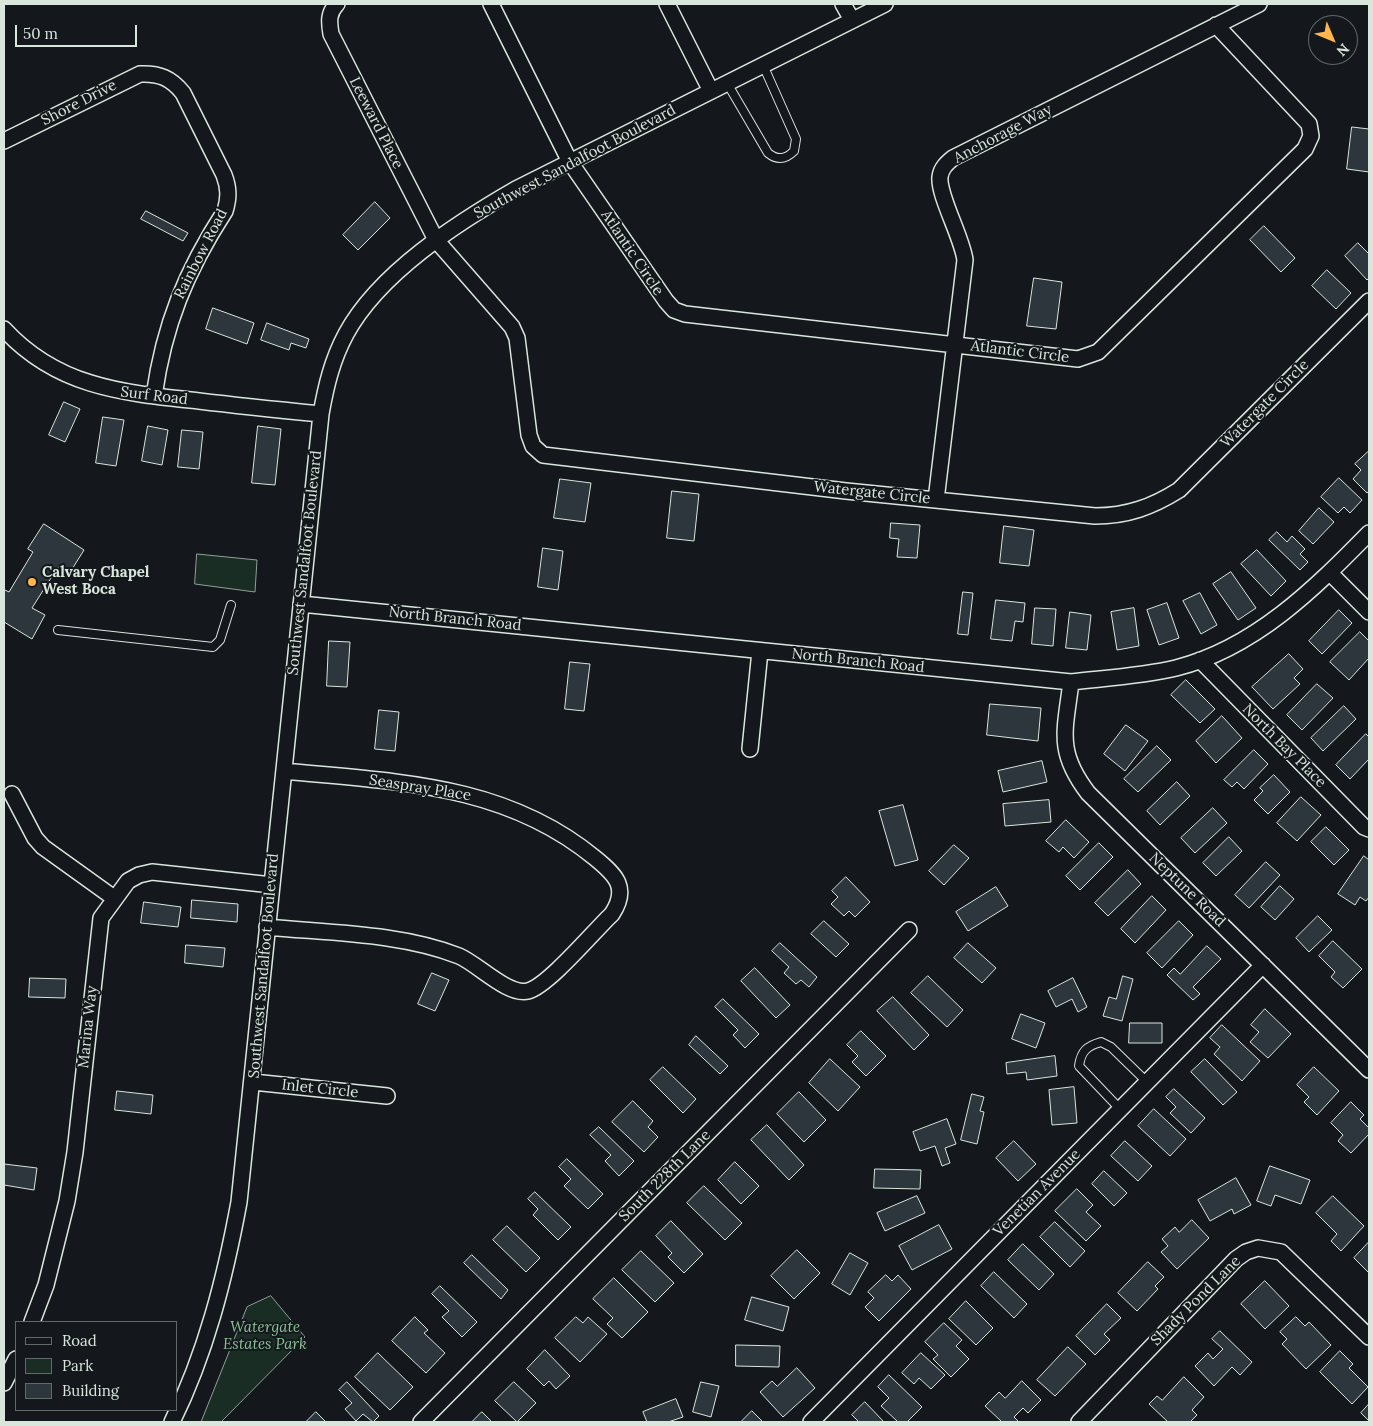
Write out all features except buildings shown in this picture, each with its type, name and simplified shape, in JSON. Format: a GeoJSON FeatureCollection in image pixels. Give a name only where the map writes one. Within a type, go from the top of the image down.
{"type":"FeatureCollection","features":[{"type":"Feature","properties":{"kind":"street","name":"Leeward Place"},"geometry":{"type":"LineString","coordinates":[[337,4],[331,12],[329,22],[331,34],[436,240]]}},
{"type":"Feature","properties":{"kind":"street"},"geometry":{"type":"LineString","coordinates":[[492,4],[570,162]]}},
{"type":"Feature","properties":{"kind":"street"},"geometry":{"type":"LineString","coordinates":[[667,4],[710,91]]}},
{"type":"Feature","properties":{"kind":"street"},"geometry":{"type":"LineString","coordinates":[[843,4],[852,20]]}},
{"type":"Feature","properties":{"kind":"street","name":"Southwest Sandalfoot Boulevard"},"geometry":{"type":"LineString","coordinates":[[178,1408],[197,1364],[215,1310],[229,1257],[239,1202],[253,1082],[267,927],[321,414],[326,386],[334,359],[346,334],[371,299],[436,240],[475,213],[570,162],[885,4]]}},
{"type":"Feature","properties":{"kind":"street","name":"Anchorage Way"},"geometry":{"type":"LineString","coordinates":[[936,500],[964,260],[963,248],[942,189],[940,177],[945,165],[953,158],[1259,4]]}},
{"type":"Feature","properties":{"kind":"street","name":"Atlantic Circle"},"geometry":{"type":"LineString","coordinates":[[570,162],[674,310],[685,314],[1078,359],[1098,352],[1305,149],[1311,136],[1309,124],[1216,25]]}},
{"type":"Feature","properties":{"kind":"street","name":"Shore Drive"},"geometry":{"type":"LineString","coordinates":[[4,141],[129,78],[140,74],[156,75]]}},
{"type":"Feature","properties":{"kind":"street","name":"Rainbow Road"},"geometry":{"type":"LineString","coordinates":[[154,396],[159,360],[178,297],[190,271],[225,211],[228,200],[228,186],[224,175],[183,93],[175,84],[156,75]]}},
{"type":"Feature","properties":{"kind":"street","name":"Watergate Circle"},"geometry":{"type":"LineString","coordinates":[[436,240],[512,327],[517,338],[529,435],[534,446],[543,455],[936,500],[1095,516],[1129,513],[1158,503],[1179,490],[1369,301]]}},
{"type":"Feature","properties":{"kind":"street","name":"Surf Road"},"geometry":{"type":"LineString","coordinates":[[4,329],[44,362],[70,376],[111,390],[321,414]]}},
{"type":"Feature","properties":{"kind":"street","name":"North Branch Road"},"geometry":{"type":"LineString","coordinates":[[301,604],[1071,682],[1122,677],[1176,668],[1221,652],[1259,631],[1330,573],[1369,533]]}},
{"type":"Feature","properties":{"kind":"street"},"geometry":{"type":"LineString","coordinates":[[1330,573],[1369,612]]}},
{"type":"Feature","properties":{"kind":"street"},"geometry":{"type":"LineString","coordinates":[[750,749],[760,650]]}},
{"type":"Feature","properties":{"kind":"street","name":"North Bay Place"},"geometry":{"type":"LineString","coordinates":[[1200,660],[1364,827],[1369,829]]}},
{"type":"Feature","properties":{"kind":"street","name":"Neptune Road"},"geometry":{"type":"LineString","coordinates":[[1071,682],[1064,738],[1074,774],[1088,793],[1369,1070]]}},
{"type":"Feature","properties":{"kind":"street","name":"Seaspray Place"},"geometry":{"type":"LineString","coordinates":[[267,927],[413,941],[429,945],[473,963],[505,986],[516,991],[528,991],[543,983],[612,914],[618,904],[620,895],[618,880],[611,871],[580,845],[522,812],[470,794],[431,786],[284,771]]}},
{"type":"Feature","properties":{"kind":"street"},"geometry":{"type":"LineString","coordinates":[[12,794],[35,838],[43,847],[114,898]]}},
{"type":"Feature","properties":{"kind":"street","name":"Marina Way"},"geometry":{"type":"LineString","coordinates":[[32,1321],[46,1285],[67,1201],[75,1152],[98,930],[101,918],[128,881],[139,875],[152,872],[272,884]]}},
{"type":"Feature","properties":{"kind":"street","name":"South 228th Lane"},"geometry":{"type":"LineString","coordinates":[[421,1422],[909,930]]}},
{"type":"Feature","properties":{"kind":"street","name":"Venetian Avenue"},"geometry":{"type":"LineString","coordinates":[[812,1422],[1263,964]]}},
{"type":"Feature","properties":{"kind":"street","name":"Inlet Circle"},"geometry":{"type":"LineString","coordinates":[[253,1082],[387,1096]]}},
{"type":"Feature","properties":{"kind":"street","name":"Shady Pond Lane"},"geometry":{"type":"LineString","coordinates":[[1078,1422],[1236,1259],[1246,1252],[1258,1248],[1281,1252],[1369,1337]]}},
{"type":"Feature","properties":{"kind":"street"},"geometry":{"type":"LineString","coordinates":[[4,1383],[15,1361]]}},
{"type":"Feature","properties":{"kind":"lane"},"geometry":{"type":"LineString","coordinates":[[727,83],[768,153],[774,157],[786,158],[794,151],[796,139],[763,65]]}},
{"type":"Feature","properties":{"kind":"lane"},"geometry":{"type":"LineString","coordinates":[[58,630],[213,647],[220,640],[232,605]]}},
{"type":"Feature","properties":{"kind":"lane"},"geometry":{"type":"LineString","coordinates":[[1120,1110],[1079,1066],[1081,1055],[1089,1045],[1101,1042],[1111,1047],[1147,1082]]}},
{"type":"Feature","properties":{"kind":"green space"},"geometry":{"type":"Polygon","coordinates":[[[197,554],[257,560],[255,592],[195,584],[197,554]]]}},
{"type":"Feature","properties":{"kind":"green space","name":"Watergate Estates Park"},"geometry":{"type":"Polygon","coordinates":[[[271,1296],[305,1337],[221,1422],[201,1422],[247,1307],[271,1296]]]}},
{"type":"Feature","properties":{"kind":"place","name":"Calvary Chapel West Boca"},"geometry":{"type":"Point","coordinates":[32,582]}}]}
